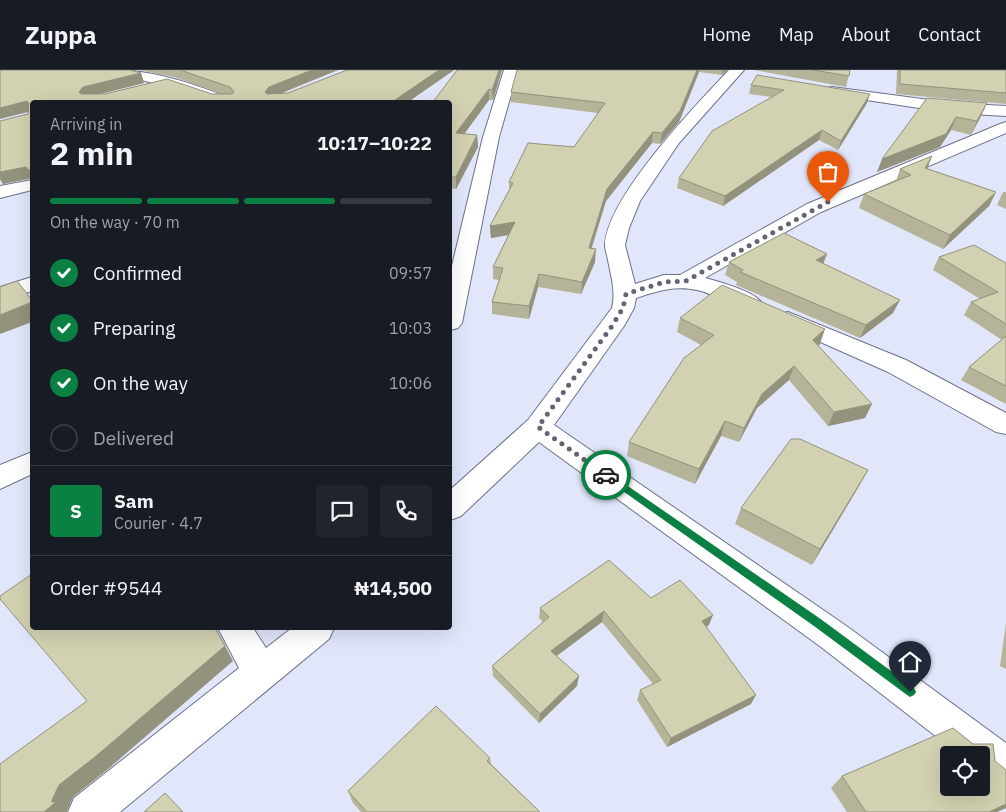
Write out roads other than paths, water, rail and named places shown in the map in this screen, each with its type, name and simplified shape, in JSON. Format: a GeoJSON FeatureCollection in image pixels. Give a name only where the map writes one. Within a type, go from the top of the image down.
{"type":"FeatureCollection","features":[{"type":"Feature","properties":{"kind":"street"},"geometry":{"type":"LineString","coordinates":[[120,70],[200,91],[222,100]]}},
{"type":"Feature","properties":{"kind":"street"},"geometry":{"type":"LineString","coordinates":[[452,313],[491,138],[511,70]]}},
{"type":"Feature","properties":{"kind":"street"},"geometry":{"type":"LineString","coordinates":[[452,506],[538,427],[612,326],[623,308],[626,294],[615,244],[619,228],[631,201],[674,140],[742,74]]}},
{"type":"Feature","properties":{"kind":"street"},"geometry":{"type":"LineString","coordinates":[[140,90],[169,83]]}},
{"type":"Feature","properties":{"kind":"street"},"geometry":{"type":"LineString","coordinates":[[821,89],[952,108],[1006,111]]}},
{"type":"Feature","properties":{"kind":"street"},"geometry":{"type":"LineString","coordinates":[[686,281],[814,208],[1006,127]]}},
{"type":"Feature","properties":{"kind":"street"},"geometry":{"type":"LineString","coordinates":[[0,192],[30,184]]}},
{"type":"Feature","properties":{"kind":"street"},"geometry":{"type":"LineString","coordinates":[[626,294],[664,282],[686,281],[713,286],[879,358],[1006,425]]}},
{"type":"Feature","properties":{"kind":"street"},"geometry":{"type":"LineString","coordinates":[[0,294],[30,285]]}},
{"type":"Feature","properties":{"kind":"street"},"geometry":{"type":"LineString","coordinates":[[538,427],[818,623],[926,703],[1006,767]]}},
{"type":"Feature","properties":{"kind":"street"},"geometry":{"type":"LineString","coordinates":[[0,478],[30,463]]}},
{"type":"Feature","properties":{"kind":"street"},"geometry":{"type":"LineString","coordinates":[[236,630],[261,672]]}},
{"type":"Feature","properties":{"kind":"street"},"geometry":{"type":"LineString","coordinates":[[88,812],[314,630]]}}]}
